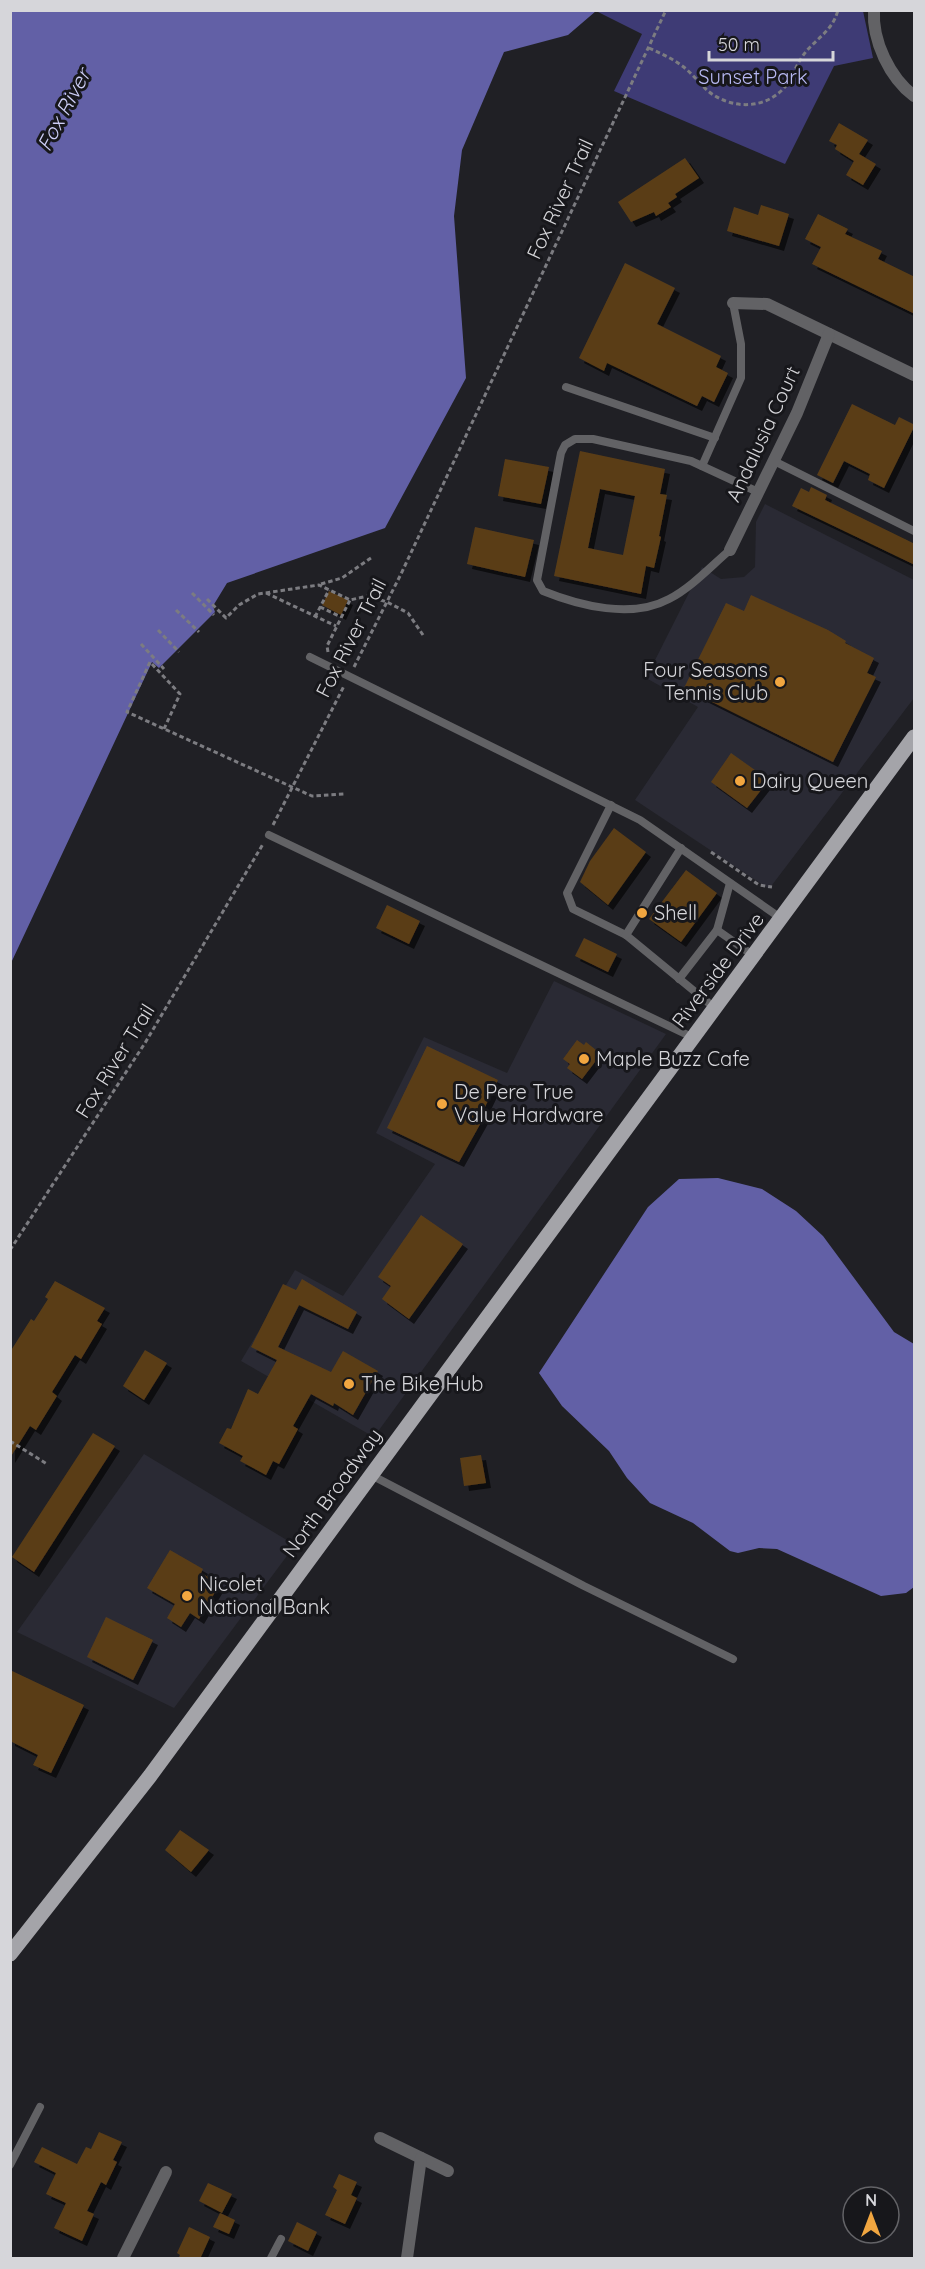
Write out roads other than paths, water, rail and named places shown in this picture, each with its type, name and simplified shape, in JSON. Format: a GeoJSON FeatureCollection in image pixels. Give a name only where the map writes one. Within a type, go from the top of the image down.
{"type":"FeatureCollection","features":[{"type":"Feature","properties":{"kind":"main road","name":"Riverside Drive"},"geometry":{"type":"LineString","coordinates":[[533,1255],[915,737]]}},
{"type":"Feature","properties":{"kind":"main road","name":"North Broadway"},"geometry":{"type":"LineString","coordinates":[[10,1954],[150,1776],[533,1255]]}},
{"type":"Feature","properties":{"kind":"street"},"geometry":{"type":"LineString","coordinates":[[874,10],[876,38],[883,55],[906,90],[915,96]]}},
{"type":"Feature","properties":{"kind":"street"},"geometry":{"type":"LineString","coordinates":[[733,303],[767,304],[915,375]]}},
{"type":"Feature","properties":{"kind":"street","name":"Andalusia Court"},"geometry":{"type":"LineString","coordinates":[[730,550],[774,461],[829,334]]}},
{"type":"Feature","properties":{"kind":"street"},"geometry":{"type":"LineString","coordinates":[[380,2138],[448,2171]]}},
{"type":"Feature","properties":{"kind":"street"},"geometry":{"type":"LineString","coordinates":[[407,2259],[421,2158]]}},
{"type":"Feature","properties":{"kind":"street"},"geometry":{"type":"LineString","coordinates":[[123,2259],[166,2172]]}},
{"type":"Feature","properties":{"kind":"lane"},"geometry":{"type":"LineString","coordinates":[[702,466],[741,378],[741,344],[733,303]]}},
{"type":"Feature","properties":{"kind":"lane"},"geometry":{"type":"LineString","coordinates":[[566,387],[715,438]]}},
{"type":"Feature","properties":{"kind":"lane"},"geometry":{"type":"LineString","coordinates":[[730,550],[668,600],[619,610],[552,595],[539,586],[539,563],[561,453],[566,445],[575,439],[592,439],[691,461],[758,492]]}},
{"type":"Feature","properties":{"kind":"lane"},"geometry":{"type":"LineString","coordinates":[[774,461],[915,531]]}},
{"type":"Feature","properties":{"kind":"lane"},"geometry":{"type":"LineString","coordinates":[[310,657],[640,820],[782,919]]}},
{"type":"Feature","properties":{"kind":"lane"},"geometry":{"type":"LineString","coordinates":[[611,805],[567,893],[573,909],[626,935],[716,1009]]}},
{"type":"Feature","properties":{"kind":"lane"},"geometry":{"type":"LineString","coordinates":[[269,835],[694,1038]]}},
{"type":"Feature","properties":{"kind":"lane"},"geometry":{"type":"LineString","coordinates":[[626,935],[681,848]]}},
{"type":"Feature","properties":{"kind":"lane"},"geometry":{"type":"LineString","coordinates":[[679,979],[717,930],[730,883]]}},
{"type":"Feature","properties":{"kind":"lane"},"geometry":{"type":"LineString","coordinates":[[717,930],[754,956]]}},
{"type":"Feature","properties":{"kind":"lane"},"geometry":{"type":"LineString","coordinates":[[371,1475],[584,1586],[733,1659]]}},
{"type":"Feature","properties":{"kind":"lane"},"geometry":{"type":"LineString","coordinates":[[10,2165],[40,2107]]}},
{"type":"Feature","properties":{"kind":"lane"},"geometry":{"type":"LineString","coordinates":[[271,2259],[281,2239]]}},
{"type":"Feature","properties":{"kind":"water","name":"Fox River"},"geometry":{"type":"Polygon","coordinates":[[[11,10],[596,11],[568,35],[504,52],[462,150],[454,216],[466,378],[385,528],[227,583],[213,606],[215,612],[159,668],[152,662],[11,963],[11,10]]]}},
{"type":"Feature","properties":{"kind":"water"},"geometry":{"type":"Polygon","coordinates":[[[718,1178],[762,1189],[796,1211],[823,1236],[894,1332],[914,1344],[914,1587],[906,1593],[881,1596],[777,1549],[759,1548],[738,1553],[730,1551],[693,1523],[650,1503],[627,1478],[609,1451],[562,1406],[539,1373],[648,1207],[679,1179],[718,1178]]]}},
{"type":"Feature","properties":{"kind":"place","name":"Four Seasons Tennis Club"},"geometry":{"type":"Point","coordinates":[780,682]}},
{"type":"Feature","properties":{"kind":"place","name":"Dairy Queen"},"geometry":{"type":"Point","coordinates":[740,781]}},
{"type":"Feature","properties":{"kind":"place","name":"Shell"},"geometry":{"type":"Point","coordinates":[642,913]}},
{"type":"Feature","properties":{"kind":"place","name":"Maple Buzz Cafe"},"geometry":{"type":"Point","coordinates":[584,1059]}},
{"type":"Feature","properties":{"kind":"place","name":"De Pere True Value Hardware"},"geometry":{"type":"Point","coordinates":[442,1104]}},
{"type":"Feature","properties":{"kind":"place","name":"The Bike Hub"},"geometry":{"type":"Point","coordinates":[349,1384]}},
{"type":"Feature","properties":{"kind":"place","name":"Nicolet National Bank"},"geometry":{"type":"Point","coordinates":[187,1596]}},
{"type":"Feature","properties":{"kind":"park label","name":"Sunset Park"},"geometry":{"type":"Point","coordinates":[753,77]}}]}
